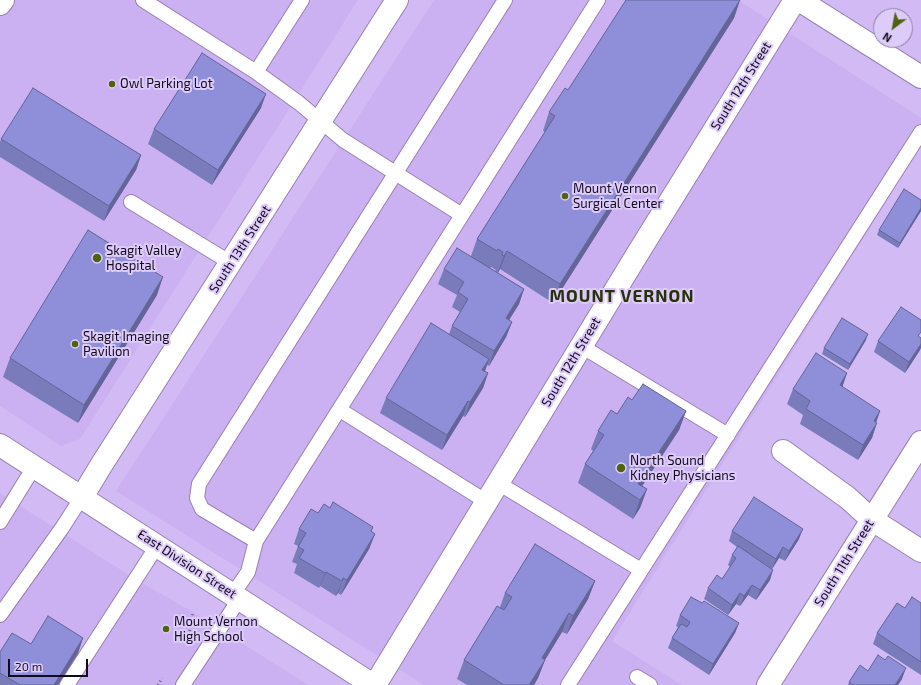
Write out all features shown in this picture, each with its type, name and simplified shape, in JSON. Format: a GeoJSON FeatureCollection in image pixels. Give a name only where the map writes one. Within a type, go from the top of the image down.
{"type":"FeatureCollection","features":[{"type":"Feature","properties":{"kind":"street"},"geometry":{"type":"LineString","coordinates":[[0,4],[3,0]]}},
{"type":"Feature","properties":{"kind":"street","name":"South 13th Street"},"geometry":{"type":"LineString","coordinates":[[82,497],[397,0]]}},
{"type":"Feature","properties":{"kind":"street","name":"South 12th Street"},"geometry":{"type":"LineString","coordinates":[[374,685],[795,0]]}},
{"type":"Feature","properties":{"kind":"street"},"geometry":{"type":"LineString","coordinates":[[799,0],[921,77]]}},
{"type":"Feature","properties":{"kind":"street","name":"South 11th Street"},"geometry":{"type":"LineString","coordinates":[[768,685],[921,442]]}},
{"type":"Feature","properties":{"kind":"street","name":"East Division Street"},"geometry":{"type":"LineString","coordinates":[[0,445],[374,685]]}},
{"type":"Feature","properties":{"kind":"street"},"geometry":{"type":"LineString","coordinates":[[783,451],[848,498],[872,519],[921,551]]}},
{"type":"Feature","properties":{"kind":"lane"},"geometry":{"type":"LineString","coordinates":[[143,0],[256,72],[299,103],[343,140],[462,216]]}},
{"type":"Feature","properties":{"kind":"lane"},"geometry":{"type":"LineString","coordinates":[[256,72],[302,0]]}},
{"type":"Feature","properties":{"kind":"lane"},"geometry":{"type":"LineString","coordinates":[[256,541],[202,509],[197,498],[199,484],[505,0]]}},
{"type":"Feature","properties":{"kind":"lane"},"geometry":{"type":"LineString","coordinates":[[183,685],[236,596],[248,572],[256,541],[598,0]]}},
{"type":"Feature","properties":{"kind":"lane"},"geometry":{"type":"LineString","coordinates":[[568,685],[921,132]]}},
{"type":"Feature","properties":{"kind":"lane"},"geometry":{"type":"LineString","coordinates":[[131,202],[231,263]]}},
{"type":"Feature","properties":{"kind":"lane"},"geometry":{"type":"LineString","coordinates":[[581,346],[728,434]]}},
{"type":"Feature","properties":{"kind":"lane"},"geometry":{"type":"LineString","coordinates":[[340,410],[486,502]]}},
{"type":"Feature","properties":{"kind":"lane"},"geometry":{"type":"LineString","coordinates":[[0,522],[34,467]]}},
{"type":"Feature","properties":{"kind":"lane"},"geometry":{"type":"LineString","coordinates":[[498,483],[641,570]]}},
{"type":"Feature","properties":{"kind":"lane"},"geometry":{"type":"LineString","coordinates":[[0,614],[62,528],[82,497]]}},
{"type":"Feature","properties":{"kind":"lane"},"geometry":{"type":"LineString","coordinates":[[67,685],[157,546]]}},
{"type":"Feature","properties":{"kind":"lane"},"geometry":{"type":"LineString","coordinates":[[637,677],[650,685]]}},
{"type":"Feature","properties":{"kind":"shaded area","name":"Skagit Valley Hospital"},"geometry":{"type":"Polygon","coordinates":[[[0,0],[358,0],[80,439],[61,446],[0,406],[0,0]]]}},
{"type":"Feature","properties":{"kind":"shaded area"},"geometry":{"type":"Polygon","coordinates":[[[434,0],[738,0],[921,118],[921,146],[612,641],[682,685],[424,685],[116,491],[434,0]]]}},
{"type":"Feature","properties":{"kind":"shaded area"},"geometry":{"type":"Polygon","coordinates":[[[0,493],[140,582],[193,612],[308,685],[0,685],[0,493]]]}},
{"type":"Feature","properties":{"kind":"building","name":"Mount Vernon Surgical Center"},"geometry":{"type":"Polygon","coordinates":[[[626,0],[740,0],[560,284],[507,251],[504,256],[502,255],[503,252],[498,249],[497,251],[477,239],[555,116],[549,112],[565,88],[568,90],[626,0]]]}},
{"type":"Feature","properties":{"kind":"building"},"geometry":{"type":"Polygon","coordinates":[[[202,53],[266,94],[218,170],[154,129],[202,53]]]}},
{"type":"Feature","properties":{"kind":"building"},"geometry":{"type":"Polygon","coordinates":[[[33,88],[141,155],[109,206],[1,139],[33,88]]]}},
{"type":"Feature","properties":{"kind":"building"},"geometry":{"type":"Polygon","coordinates":[[[904,189],[921,200],[921,208],[900,243],[879,230],[904,189]]]}},
{"type":"Feature","properties":{"kind":"building","name":"Skagit Imaging Pavilion"},"geometry":{"type":"Polygon","coordinates":[[[88,230],[163,277],[84,405],[10,358],[88,230]]]}},
{"type":"Feature","properties":{"kind":"building"},"geometry":{"type":"Polygon","coordinates":[[[457,248],[524,289],[506,318],[512,322],[494,351],[452,326],[468,299],[458,292],[464,282],[444,269],[457,248]]]}},
{"type":"Feature","properties":{"kind":"building"},"geometry":{"type":"Polygon","coordinates":[[[901,307],[921,320],[921,332],[918,336],[921,338],[921,344],[909,362],[878,341],[901,307]]]}},
{"type":"Feature","properties":{"kind":"building"},"geometry":{"type":"Polygon","coordinates":[[[842,318],[868,334],[850,364],[824,348],[842,318]]]}},
{"type":"Feature","properties":{"kind":"building"},"geometry":{"type":"Polygon","coordinates":[[[431,323],[489,359],[482,370],[488,373],[470,402],[468,401],[447,435],[386,398],[431,323]]]}},
{"type":"Feature","properties":{"kind":"building"},"geometry":{"type":"Polygon","coordinates":[[[816,353],[847,373],[840,385],[880,411],[874,421],[877,423],[863,445],[806,409],[810,401],[793,389],[816,353]]]}},
{"type":"Feature","properties":{"kind":"building","name":"North Sound Kidney Physicians"},"geometry":{"type":"Polygon","coordinates":[[[643,384],[686,411],[638,484],[647,489],[640,500],[585,464],[604,435],[598,431],[611,410],[617,414],[628,397],[632,400],[643,384]]]}},
{"type":"Feature","properties":{"kind":"building"},"geometry":{"type":"Polygon","coordinates":[[[754,497],[803,529],[789,551],[783,547],[776,559],[732,531],[754,497]]]}},
{"type":"Feature","properties":{"kind":"building"},"geometry":{"type":"Polygon","coordinates":[[[333,502],[373,527],[371,531],[375,534],[347,580],[343,578],[342,581],[299,558],[304,550],[298,547],[306,533],[299,529],[311,509],[318,513],[324,504],[330,508],[333,502]]]}},
{"type":"Feature","properties":{"kind":"building"},"geometry":{"type":"Polygon","coordinates":[[[535,544],[595,581],[573,616],[569,613],[542,658],[545,660],[529,685],[504,685],[464,660],[497,606],[504,610],[512,597],[505,593],[535,544]]]}},
{"type":"Feature","properties":{"kind":"building"},"geometry":{"type":"Polygon","coordinates":[[[738,546],[773,570],[760,590],[752,585],[744,596],[740,593],[732,605],[708,588],[717,575],[722,579],[736,558],[732,555],[738,546]]]}},
{"type":"Feature","properties":{"kind":"building"},"geometry":{"type":"Polygon","coordinates":[[[691,597],[702,603],[704,601],[739,623],[713,664],[672,638],[681,624],[687,627],[690,622],[680,615],[691,597]]]}},
{"type":"Feature","properties":{"kind":"building"},"geometry":{"type":"Polygon","coordinates":[[[912,597],[921,603],[921,662],[877,633],[897,603],[905,608],[912,597]]]}},
{"type":"Feature","properties":{"kind":"building"},"geometry":{"type":"Polygon","coordinates":[[[48,616],[83,638],[54,685],[20,685],[0,673],[0,652],[12,633],[31,644],[48,616]]]}},
{"type":"Feature","properties":{"kind":"building"},"geometry":{"type":"Polygon","coordinates":[[[878,655],[885,660],[888,656],[906,668],[895,685],[853,685],[849,682],[860,665],[868,671],[878,655]]]}},
{"type":"Feature","properties":{"kind":"place","name":"Owl Parking Lot"},"geometry":{"type":"Point","coordinates":[112,84]}},
{"type":"Feature","properties":{"kind":"place","name":"Mount Vernon Surgical Center"},"geometry":{"type":"Point","coordinates":[565,196]}},
{"type":"Feature","properties":{"kind":"place","name":"Skagit Valley Hospital"},"geometry":{"type":"Point","coordinates":[97,258]}},
{"type":"Feature","properties":{"kind":"place","name":"Skagit Imaging Pavilion"},"geometry":{"type":"Point","coordinates":[75,344]}},
{"type":"Feature","properties":{"kind":"place","name":"North Sound Kidney Physicians"},"geometry":{"type":"Point","coordinates":[621,468]}},
{"type":"Feature","properties":{"kind":"place","name":"Mount Vernon High School"},"geometry":{"type":"Point","coordinates":[166,629]}},
{"type":"Feature","properties":{"kind":"district","name":"MOUNT VERNON"},"geometry":{"type":"Point","coordinates":[622,296]}}]}
